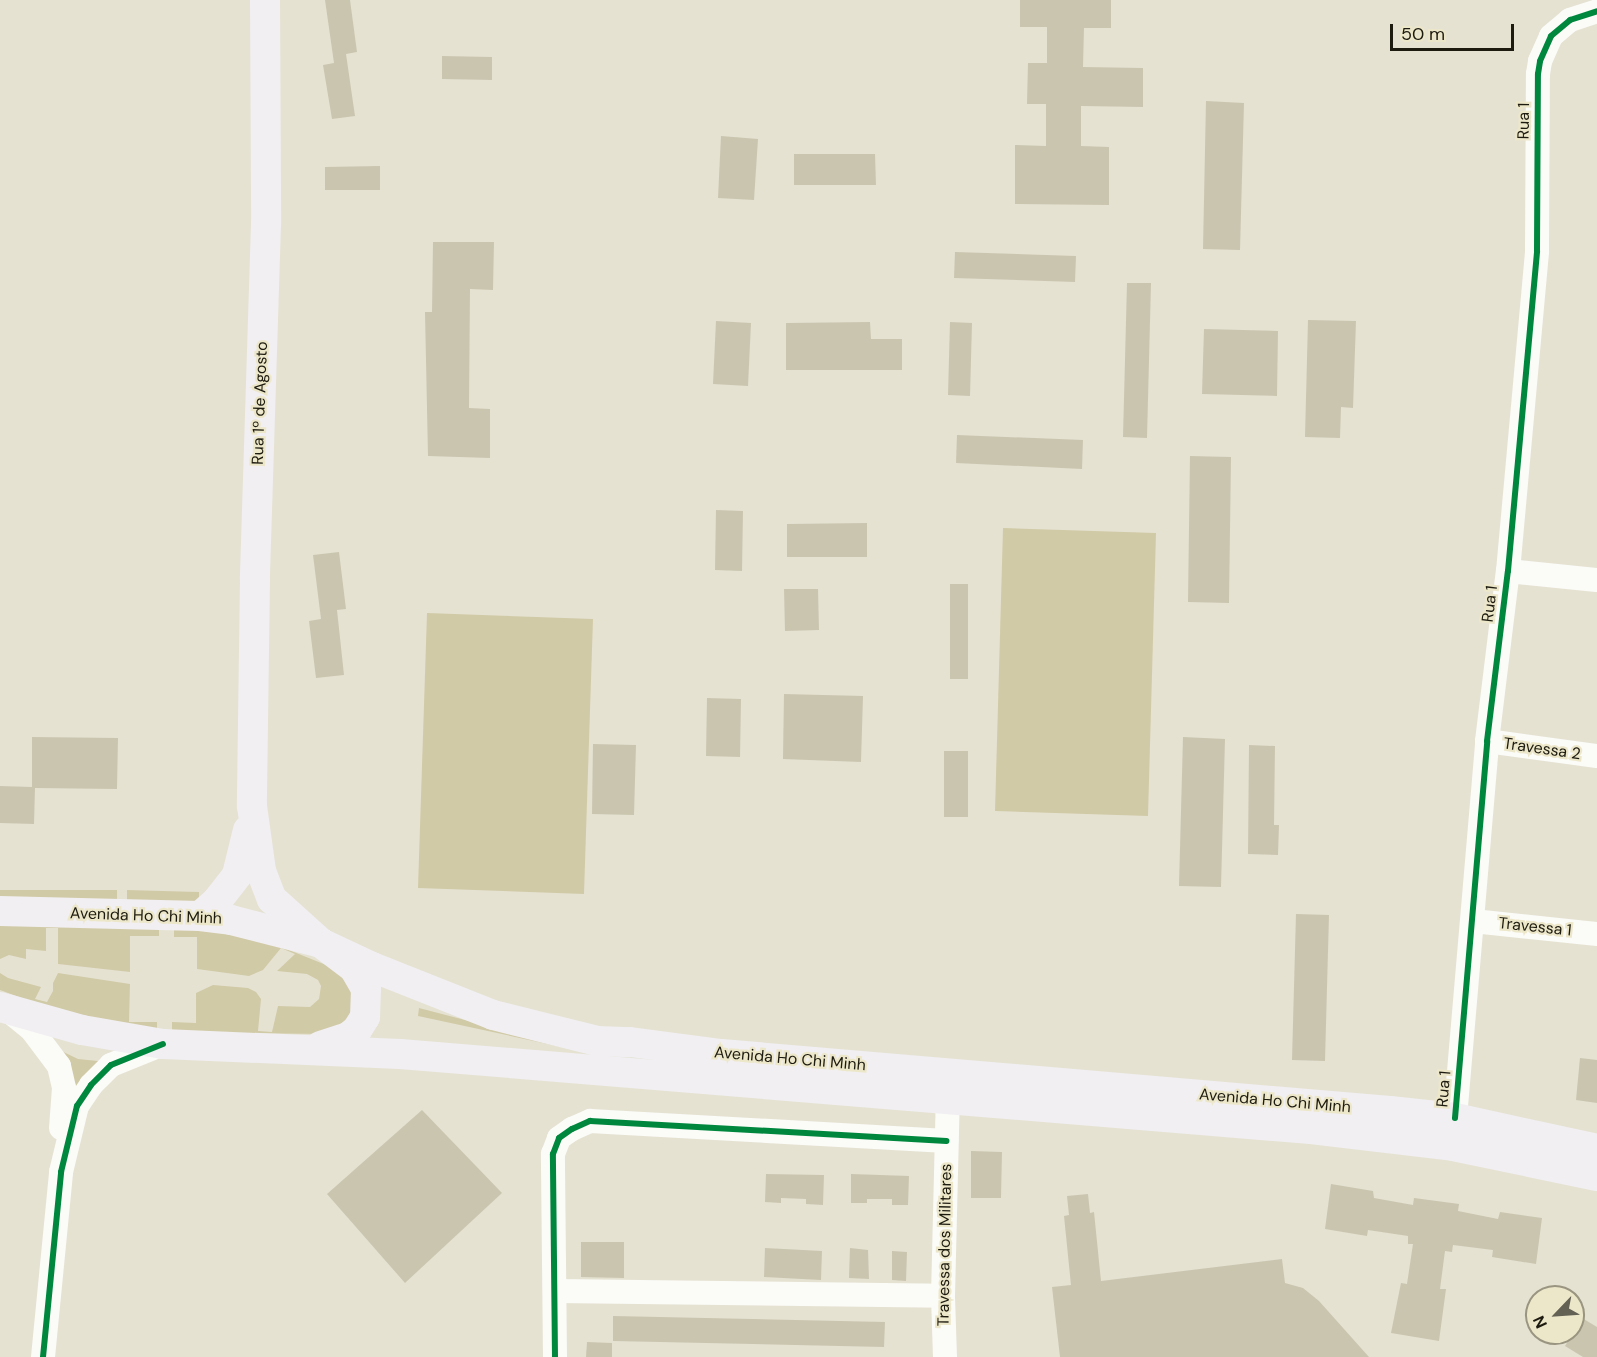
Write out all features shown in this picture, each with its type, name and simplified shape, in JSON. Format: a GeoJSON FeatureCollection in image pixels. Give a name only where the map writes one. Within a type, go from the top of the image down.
{"type":"FeatureCollection","features":[{"type":"Feature","properties":{"kind":"main road","name":"Rua 1º de Agosto"},"geometry":{"type":"LineString","coordinates":[[252,806],[255,579],[266,224],[265,0]]}},
{"type":"Feature","properties":{"kind":"main road"},"geometry":{"type":"LineString","coordinates":[[200,916],[218,901],[237,875],[252,806]]}},
{"type":"Feature","properties":{"kind":"main road"},"geometry":{"type":"LineString","coordinates":[[252,806],[261,871],[272,899],[321,943],[354,968],[363,980],[367,1007],[365,1017],[357,1030],[348,1037],[327,1045],[305,1048]]}},
{"type":"Feature","properties":{"kind":"main road","name":"Avenida Ho Chi Minh"},"geometry":{"type":"LineString","coordinates":[[5,913],[200,916],[260,926],[321,943],[372,967],[493,1015],[597,1041],[630,1042],[721,1054],[1455,1118],[1597,1149]]}},
{"type":"Feature","properties":{"kind":"main road","name":"Avenida Ho Chi Minh"},"geometry":{"type":"LineString","coordinates":[[2,1007],[82,1030],[163,1044],[305,1048],[1311,1129],[1453,1146],[1597,1176]]}},
{"type":"Feature","properties":{"kind":"street","name":"Rua 1"},"geometry":{"type":"LineString","coordinates":[[1455,1118],[1487,741],[1508,571],[1537,251],[1540,61],[1551,36],[1570,20],[1597,11]]}},
{"type":"Feature","properties":{"kind":"street"},"geometry":{"type":"LineString","coordinates":[[1508,571],[1597,580]]}},
{"type":"Feature","properties":{"kind":"street","name":"Travessa 2"},"geometry":{"type":"LineString","coordinates":[[1487,741],[1597,756]]}},
{"type":"Feature","properties":{"kind":"street","name":"Travessa 1"},"geometry":{"type":"LineString","coordinates":[[1473,921],[1597,934]]}},
{"type":"Feature","properties":{"kind":"street"},"geometry":{"type":"LineString","coordinates":[[2,1007],[33,1030],[59,1066],[64,1089],[61,1172],[43,1357]]}},
{"type":"Feature","properties":{"kind":"street"},"geometry":{"type":"LineString","coordinates":[[61,1172],[77,1106],[92,1085],[111,1065],[163,1044]]}},
{"type":"Feature","properties":{"kind":"street","name":"Travessa dos Militares"},"geometry":{"type":"LineString","coordinates":[[945,1357],[943,1296],[948,1098]]}},
{"type":"Feature","properties":{"kind":"street"},"geometry":{"type":"LineString","coordinates":[[555,1357],[553,1154],[559,1138],[572,1129],[590,1121],[946,1141]]}},
{"type":"Feature","properties":{"kind":"street"},"geometry":{"type":"LineString","coordinates":[[555,1291],[943,1296]]}},
{"type":"Feature","properties":{"kind":"shaded area"},"geometry":{"type":"Polygon","coordinates":[[[1003,528],[1156,533],[1148,816],[995,811],[1003,528]]]}},
{"type":"Feature","properties":{"kind":"shaded area"},"geometry":{"type":"Polygon","coordinates":[[[427,613],[593,619],[584,894],[418,888],[427,613]]]}},
{"type":"Feature","properties":{"kind":"shaded area"},"geometry":{"type":"Polygon","coordinates":[[[0,890],[117,890],[117,901],[0,900],[0,890]]]}},
{"type":"Feature","properties":{"kind":"shaded area"},"geometry":{"type":"Polygon","coordinates":[[[127,890],[199,892],[199,904],[127,902],[127,890]]]}},
{"type":"Feature","properties":{"kind":"shaded area"},"geometry":{"type":"Polygon","coordinates":[[[28,923],[210,929],[269,942],[346,973],[357,1010],[329,1034],[141,1032],[84,1021],[0,990],[0,973],[8,978],[41,987],[35,999],[47,1002],[58,973],[130,984],[129,1022],[157,1022],[157,1030],[172,1031],[172,1022],[196,1023],[196,993],[213,985],[248,988],[256,992],[261,999],[258,1031],[272,1032],[278,1006],[310,1007],[319,999],[321,986],[318,980],[307,974],[277,971],[295,954],[281,948],[263,970],[249,976],[197,969],[197,937],[174,937],[174,929],[159,928],[159,936],[130,936],[130,972],[58,964],[58,928],[46,928],[46,951],[26,949],[26,959],[9,955],[0,959],[0,926],[28,923]]]}},
{"type":"Feature","properties":{"kind":"shaded area"},"geometry":{"type":"Polygon","coordinates":[[[419,1008],[599,1055],[418,1016],[419,1008]]]}},
{"type":"Feature","properties":{"kind":"shaded area"},"geometry":{"type":"Polygon","coordinates":[[[53,1047],[78,1059],[108,1062],[71,1101],[53,1047]]]}},
{"type":"Feature","properties":{"kind":"building"},"geometry":{"type":"Polygon","coordinates":[[[325,0],[350,0],[357,52],[346,54],[355,116],[332,119],[323,65],[334,63],[325,0]]]}},
{"type":"Feature","properties":{"kind":"building"},"geometry":{"type":"Polygon","coordinates":[[[1020,0],[1111,0],[1111,28],[1084,28],[1083,67],[1143,68],[1143,107],[1081,106],[1081,146],[1109,147],[1109,205],[1015,204],[1015,145],[1046,146],[1046,104],[1027,104],[1028,63],[1047,63],[1047,27],[1020,27],[1020,0]]]}},
{"type":"Feature","properties":{"kind":"building"},"geometry":{"type":"Polygon","coordinates":[[[442,56],[492,57],[492,80],[442,79],[442,56]]]}},
{"type":"Feature","properties":{"kind":"building"},"geometry":{"type":"Polygon","coordinates":[[[1206,101],[1244,103],[1240,250],[1203,249],[1206,101]]]}},
{"type":"Feature","properties":{"kind":"building"},"geometry":{"type":"Polygon","coordinates":[[[721,136],[758,139],[754,200],[718,198],[721,136]]]}},
{"type":"Feature","properties":{"kind":"building"},"geometry":{"type":"Polygon","coordinates":[[[794,154],[875,154],[876,185],[794,185],[794,154]]]}},
{"type":"Feature","properties":{"kind":"building"},"geometry":{"type":"Polygon","coordinates":[[[380,166],[380,190],[325,190],[325,167],[380,166]]]}},
{"type":"Feature","properties":{"kind":"building"},"geometry":{"type":"Polygon","coordinates":[[[433,242],[494,242],[493,290],[470,289],[469,408],[490,409],[490,458],[428,456],[425,312],[432,312],[433,242]]]}},
{"type":"Feature","properties":{"kind":"building"},"geometry":{"type":"Polygon","coordinates":[[[955,252],[1076,256],[1075,282],[954,278],[955,252]]]}},
{"type":"Feature","properties":{"kind":"building"},"geometry":{"type":"Polygon","coordinates":[[[1127,283],[1151,283],[1147,438],[1123,437],[1127,283]]]}},
{"type":"Feature","properties":{"kind":"building"},"geometry":{"type":"Polygon","coordinates":[[[1308,320],[1356,321],[1353,408],[1341,407],[1340,438],[1305,437],[1308,320]]]}},
{"type":"Feature","properties":{"kind":"building"},"geometry":{"type":"Polygon","coordinates":[[[716,321],[751,323],[748,386],[713,384],[716,321]]]}},
{"type":"Feature","properties":{"kind":"building"},"geometry":{"type":"Polygon","coordinates":[[[870,322],[871,339],[902,339],[902,370],[786,370],[786,323],[870,322]]]}},
{"type":"Feature","properties":{"kind":"building"},"geometry":{"type":"Polygon","coordinates":[[[950,322],[972,323],[970,396],[948,395],[950,322]]]}},
{"type":"Feature","properties":{"kind":"building"},"geometry":{"type":"Polygon","coordinates":[[[1204,329],[1278,331],[1277,396],[1202,394],[1204,329]]]}},
{"type":"Feature","properties":{"kind":"building"},"geometry":{"type":"Polygon","coordinates":[[[957,435],[1083,440],[1082,469],[956,463],[957,435]]]}},
{"type":"Feature","properties":{"kind":"building"},"geometry":{"type":"Polygon","coordinates":[[[1190,456],[1231,457],[1229,603],[1188,602],[1190,456]]]}},
{"type":"Feature","properties":{"kind":"building"},"geometry":{"type":"Polygon","coordinates":[[[716,510],[743,511],[742,571],[715,570],[716,510]]]}},
{"type":"Feature","properties":{"kind":"building"},"geometry":{"type":"Polygon","coordinates":[[[867,523],[867,557],[787,557],[787,524],[867,523]]]}},
{"type":"Feature","properties":{"kind":"building"},"geometry":{"type":"Polygon","coordinates":[[[339,552],[346,609],[337,610],[344,675],[316,678],[309,621],[321,619],[313,555],[339,552]]]}},
{"type":"Feature","properties":{"kind":"building"},"geometry":{"type":"Polygon","coordinates":[[[950,584],[968,584],[968,679],[950,679],[950,584]]]}},
{"type":"Feature","properties":{"kind":"building"},"geometry":{"type":"Polygon","coordinates":[[[784,589],[818,589],[819,630],[785,631],[784,589]]]}},
{"type":"Feature","properties":{"kind":"building"},"geometry":{"type":"Polygon","coordinates":[[[784,694],[863,696],[861,762],[783,759],[784,694]]]}},
{"type":"Feature","properties":{"kind":"building"},"geometry":{"type":"Polygon","coordinates":[[[707,698],[741,699],[740,757],[706,756],[707,698]]]}},
{"type":"Feature","properties":{"kind":"building"},"geometry":{"type":"Polygon","coordinates":[[[32,737],[118,738],[117,789],[35,788],[34,824],[0,823],[0,786],[32,787],[32,737]]]}},
{"type":"Feature","properties":{"kind":"building"},"geometry":{"type":"Polygon","coordinates":[[[1183,737],[1225,739],[1221,887],[1179,886],[1183,737]]]}},
{"type":"Feature","properties":{"kind":"building"},"geometry":{"type":"Polygon","coordinates":[[[593,744],[636,745],[634,815],[592,814],[593,744]]]}},
{"type":"Feature","properties":{"kind":"building"},"geometry":{"type":"Polygon","coordinates":[[[1249,745],[1275,746],[1274,825],[1279,825],[1278,855],[1248,854],[1249,745]]]}},
{"type":"Feature","properties":{"kind":"building"},"geometry":{"type":"Polygon","coordinates":[[[944,751],[968,751],[968,817],[944,817],[944,751]]]}},
{"type":"Feature","properties":{"kind":"building"},"geometry":{"type":"Polygon","coordinates":[[[1296,914],[1329,915],[1325,1061],[1292,1060],[1296,914]]]}},
{"type":"Feature","properties":{"kind":"building"},"geometry":{"type":"Polygon","coordinates":[[[1580,1058],[1597,1060],[1597,1103],[1576,1100],[1580,1058]]]}},
{"type":"Feature","properties":{"kind":"building"},"geometry":{"type":"Polygon","coordinates":[[[422,1110],[502,1193],[405,1283],[327,1194],[422,1110]]]}},
{"type":"Feature","properties":{"kind":"building"},"geometry":{"type":"Polygon","coordinates":[[[971,1151],[1002,1152],[1001,1198],[971,1198],[971,1151]]]}},
{"type":"Feature","properties":{"kind":"building"},"geometry":{"type":"Polygon","coordinates":[[[766,1174],[824,1175],[823,1205],[806,1204],[806,1199],[781,1198],[781,1203],[765,1202],[766,1174]]]}},
{"type":"Feature","properties":{"kind":"building"},"geometry":{"type":"Polygon","coordinates":[[[851,1174],[909,1176],[908,1205],[892,1205],[892,1199],[867,1199],[867,1203],[851,1203],[851,1174]]]}},
{"type":"Feature","properties":{"kind":"building"},"geometry":{"type":"Polygon","coordinates":[[[1331,1184],[1373,1191],[1374,1198],[1413,1205],[1414,1198],[1459,1204],[1458,1211],[1498,1219],[1500,1212],[1542,1218],[1536,1264],[1492,1257],[1493,1250],[1453,1245],[1452,1252],[1445,1251],[1440,1289],[1446,1289],[1439,1341],[1391,1333],[1401,1283],[1407,1284],[1413,1244],[1408,1244],[1408,1236],[1368,1230],[1367,1236],[1325,1229],[1331,1184]]]}},
{"type":"Feature","properties":{"kind":"building"},"geometry":{"type":"Polygon","coordinates":[[[1088,1194],[1090,1213],[1094,1212],[1101,1281],[1282,1259],[1285,1283],[1303,1288],[1319,1301],[1369,1357],[1060,1357],[1052,1287],[1071,1285],[1064,1216],[1069,1215],[1067,1196],[1088,1194]]]}},
{"type":"Feature","properties":{"kind":"building"},"geometry":{"type":"Polygon","coordinates":[[[581,1242],[624,1242],[624,1278],[581,1277],[581,1242]]]}},
{"type":"Feature","properties":{"kind":"building"},"geometry":{"type":"Polygon","coordinates":[[[765,1248],[822,1251],[821,1280],[764,1277],[765,1248]]]}},
{"type":"Feature","properties":{"kind":"building"},"geometry":{"type":"Polygon","coordinates":[[[850,1248],[868,1250],[869,1279],[849,1278],[850,1248]]]}},
{"type":"Feature","properties":{"kind":"building"},"geometry":{"type":"Polygon","coordinates":[[[892,1251],[907,1252],[906,1281],[892,1280],[892,1251]]]}},
{"type":"Feature","properties":{"kind":"building"},"geometry":{"type":"Polygon","coordinates":[[[613,1316],[885,1322],[884,1347],[613,1341],[613,1316]]]}},
{"type":"Feature","properties":{"kind":"building"},"geometry":{"type":"Polygon","coordinates":[[[1585,1320],[1597,1327],[1597,1357],[1583,1357],[1565,1346],[1585,1345],[1585,1320]]]}},
{"type":"Feature","properties":{"kind":"building"},"geometry":{"type":"Polygon","coordinates":[[[587,1342],[612,1343],[612,1357],[586,1357],[587,1342]]]}},
{"type":"Feature","properties":{"kind":"cycle path"},"geometry":{"type":"LineString","coordinates":[[1455,1118],[1487,741],[1508,571],[1537,251],[1538,74],[1540,61],[1551,36],[1570,20],[1597,11]]}},
{"type":"Feature","properties":{"kind":"cycle path"},"geometry":{"type":"LineString","coordinates":[[43,1357],[61,1172],[77,1106],[91,1085],[111,1065],[163,1044]]}},
{"type":"Feature","properties":{"kind":"cycle path"},"geometry":{"type":"LineString","coordinates":[[555,1357],[553,1154],[559,1138],[572,1129],[590,1121],[946,1141]]}}]}
